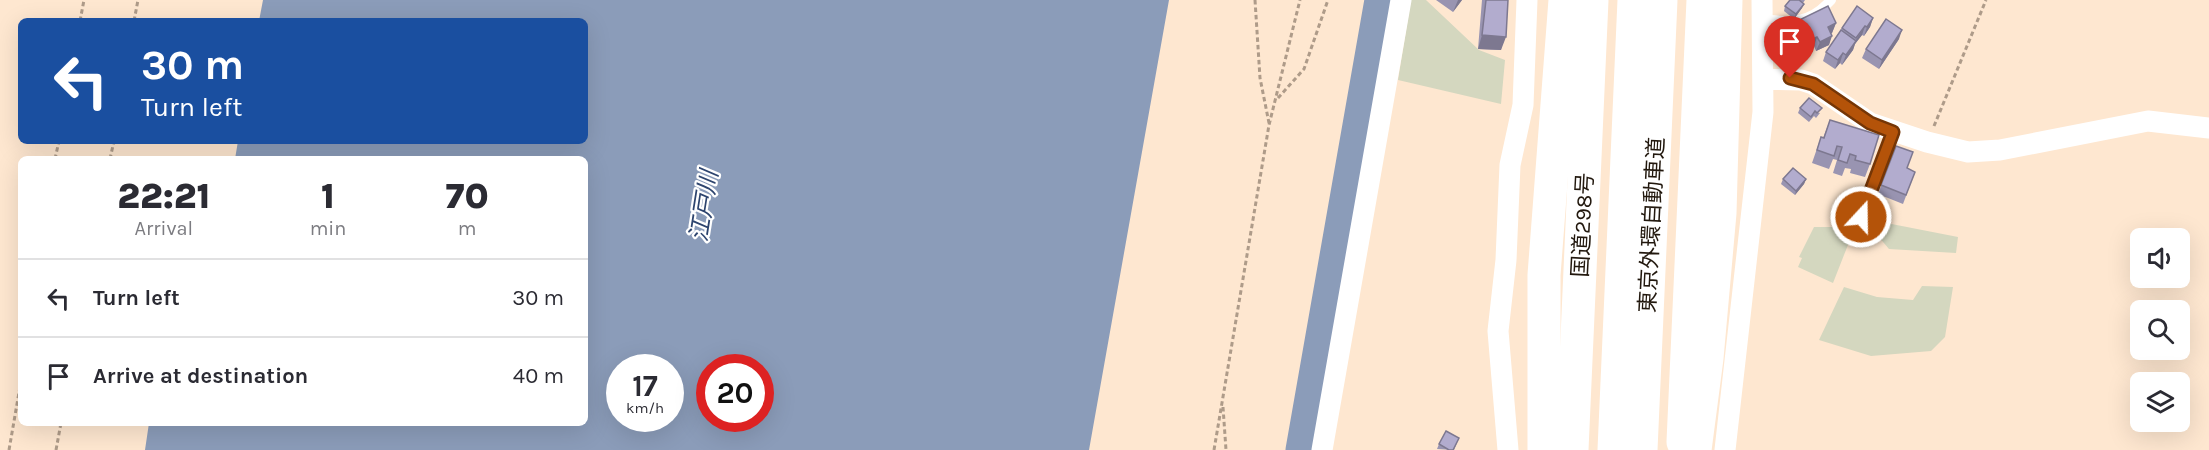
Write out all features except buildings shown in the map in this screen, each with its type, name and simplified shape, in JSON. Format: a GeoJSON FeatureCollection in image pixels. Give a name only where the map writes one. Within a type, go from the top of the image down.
{"type":"FeatureCollection","features":[{"type":"Feature","properties":{"kind":"highway"},"geometry":{"type":"LineString","coordinates":[[1544,450],[1545,274],[1565,0]]}},
{"type":"Feature","properties":{"kind":"highway","name":"国道298号"},"geometry":{"type":"LineString","coordinates":[[1572,450],[1592,0]]}},
{"type":"Feature","properties":{"kind":"highway","name":"東京外環自動車道"},"geometry":{"type":"LineString","coordinates":[[1614,450],[1634,0]]}},
{"type":"Feature","properties":{"kind":"highway","name":"東京外環自動車道"},"geometry":{"type":"LineString","coordinates":[[1641,450],[1662,0]]}},
{"type":"Feature","properties":{"kind":"highway"},"geometry":{"type":"LineString","coordinates":[[1683,450],[1703,0]]}},
{"type":"Feature","properties":{"kind":"highway"},"geometry":{"type":"LineString","coordinates":[[1695,450],[1707,358],[1720,213],[1726,0]]}},
{"type":"Feature","properties":{"kind":"street"},"geometry":{"type":"LineString","coordinates":[[1322,450],[1401,0]]}},
{"type":"Feature","properties":{"kind":"street"},"geometry":{"type":"LineString","coordinates":[[1508,450],[1498,331],[1506,260],[1510,165],[1523,105],[1527,0]]}},
{"type":"Feature","properties":{"kind":"street"},"geometry":{"type":"LineString","coordinates":[[1725,450],[1763,112],[1762,10]]}},
{"type":"Feature","properties":{"kind":"street"},"geometry":{"type":"LineString","coordinates":[[1763,79],[1790,78],[1813,84],[1870,123],[1893,132],[1968,152],[2000,150],[2148,121],[2209,128]]}},
{"type":"Feature","properties":{"kind":"lane"},"geometry":{"type":"LineString","coordinates":[[1762,10],[1790,23],[1806,19],[1819,12],[1831,0]]}},
{"type":"Feature","properties":{"kind":"lane"},"geometry":{"type":"LineString","coordinates":[[1861,217],[1893,132]]}},
{"type":"Feature","properties":{"kind":"path"},"geometry":{"type":"LineString","coordinates":[[81,18],[84,0]]}},
{"type":"Feature","properties":{"kind":"path"},"geometry":{"type":"LineString","coordinates":[[135,18],[138,0]]}},
{"type":"Feature","properties":{"kind":"path"},"geometry":{"type":"LineString","coordinates":[[1255,0],[1260,78],[1269,125]]}},
{"type":"Feature","properties":{"kind":"path"},"geometry":{"type":"LineString","coordinates":[[1214,450],[1269,125],[1300,0]]}},
{"type":"Feature","properties":{"kind":"path"},"geometry":{"type":"LineString","coordinates":[[1276,100],[1304,69],[1328,0]]}},
{"type":"Feature","properties":{"kind":"path"},"geometry":{"type":"LineString","coordinates":[[1927,142],[1986,0]]}},
{"type":"Feature","properties":{"kind":"path"},"geometry":{"type":"LineString","coordinates":[[9,450],[18,398]]}},
{"type":"Feature","properties":{"kind":"path"},"geometry":{"type":"LineString","coordinates":[[1223,402],[1226,450]]}},
{"type":"Feature","properties":{"kind":"path"},"geometry":{"type":"LineString","coordinates":[[56,450],[60,426]]}},
{"type":"Feature","properties":{"kind":"green space"},"geometry":{"type":"Polygon","coordinates":[[[1411,0],[1426,0],[1479,50],[1505,60],[1501,104],[1398,80],[1411,0]]]}},
{"type":"Feature","properties":{"kind":"green space"},"geometry":{"type":"Polygon","coordinates":[[[1866,219],[1958,237],[1956,253],[1889,249],[1878,236],[1862,233],[1866,219]]]}},
{"type":"Feature","properties":{"kind":"green space"},"geometry":{"type":"Polygon","coordinates":[[[1814,227],[1855,227],[1833,283],[1798,267],[1802,258],[1799,257],[1814,227]]]}},
{"type":"Feature","properties":{"kind":"green space"},"geometry":{"type":"Polygon","coordinates":[[[1922,286],[1953,287],[1945,337],[1931,351],[1871,356],[1819,340],[1844,287],[1877,297],[1913,300],[1922,286]]]}},
{"type":"Feature","properties":{"kind":"water","name":"江戸川"},"geometry":{"type":"Polygon","coordinates":[[[263,0],[1169,0],[1089,450],[145,450],[149,426],[588,426],[588,156],[236,156],[238,144],[588,144],[588,18],[260,18],[263,0]]]}},
{"type":"Feature","properties":{"kind":"waterway"},"geometry":{"type":"LineString","coordinates":[[1302,450],[1381,0]]}},
{"type":"Feature","properties":{"kind":"route"},"geometry":{"type":"LineString","coordinates":[[1790,78],[1813,84],[1870,123],[1893,132],[1861,217]]}}]}
